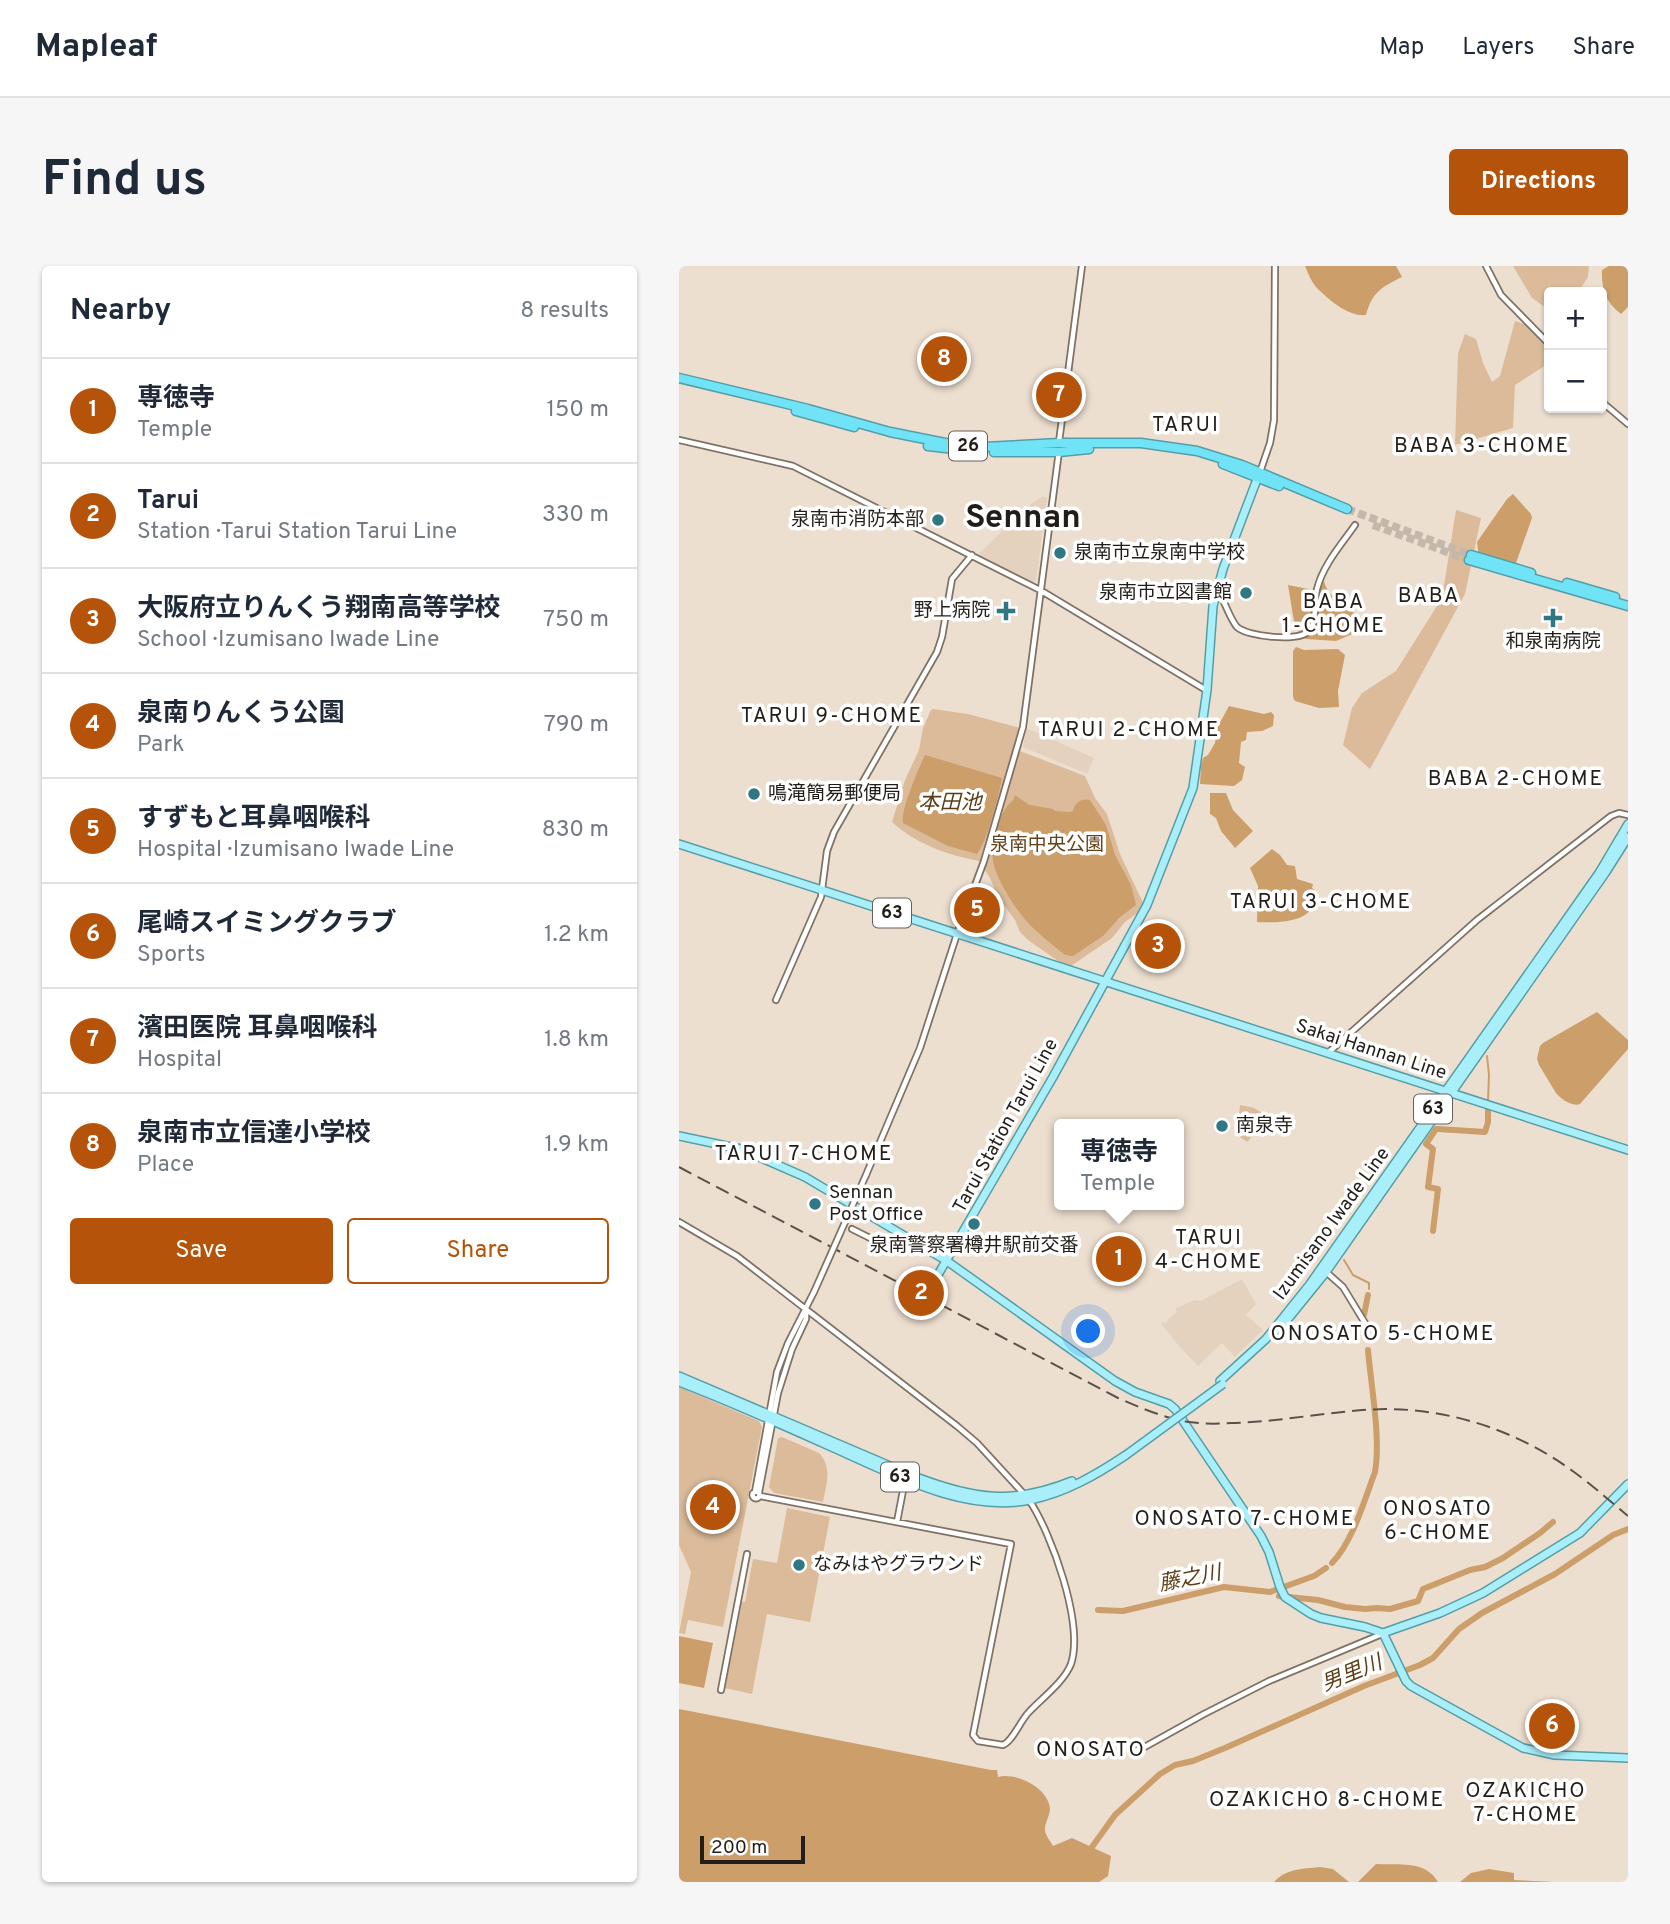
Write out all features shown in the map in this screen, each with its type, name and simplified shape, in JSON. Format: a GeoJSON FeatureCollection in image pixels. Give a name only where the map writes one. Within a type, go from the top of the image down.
{"type":"FeatureCollection","features":[{"type":"Feature","properties":{"kind":"highway","name":"26"},"geometry":{"type":"LineString","coordinates":[[679,380],[937,448],[968,452],[1141,443],[1173,446],[1219,457],[1347,512]]}},
{"type":"Feature","properties":{"kind":"highway"},"geometry":{"type":"LineString","coordinates":[[1472,558],[1628,600]]}},
{"type":"Feature","properties":{"kind":"highway"},"geometry":{"type":"LineString","coordinates":[[1559,583],[1628,606]]}},
{"type":"Feature","properties":{"kind":"main road"},"geometry":{"type":"LineString","coordinates":[[1105,982],[1147,905],[1193,788],[1207,690],[1213,606],[1259,475]]}},
{"type":"Feature","properties":{"kind":"main road","name":"Izumisano Iwade Line"},"geometry":{"type":"LineString","coordinates":[[1449,1092],[1599,873],[1628,824]]}},
{"type":"Feature","properties":{"kind":"main road","name":"Izumisano Iwade Line"},"geometry":{"type":"LineString","coordinates":[[679,1376],[905,1479],[960,1498],[988,1502],[1027,1498],[1083,1477],[1125,1453],[1222,1383],[1266,1339],[1324,1270],[1606,872],[1628,837]]}},
{"type":"Feature","properties":{"kind":"main road","name":"63"},"geometry":{"type":"LineString","coordinates":[[679,844],[1105,982]]}},
{"type":"Feature","properties":{"kind":"main road","name":"Sakai Hannan Line"},"geometry":{"type":"LineString","coordinates":[[1105,982],[1628,1150]]}},
{"type":"Feature","properties":{"kind":"main road","name":"Tarui Station Tarui Line"},"geometry":{"type":"LineString","coordinates":[[933,1285],[1105,982]]}},
{"type":"Feature","properties":{"kind":"main road"},"geometry":{"type":"LineString","coordinates":[[679,1136],[741,1149],[805,1177],[947,1261],[1100,1372],[1135,1392],[1174,1404],[1261,1535],[1283,1592],[1311,1614],[1321,1618],[1365,1627],[1385,1635],[1440,1614],[1483,1593],[1580,1533],[1628,1484]]}},
{"type":"Feature","properties":{"kind":"main road","name":"Izumisano Iwade Line"},"geometry":{"type":"LineString","coordinates":[[679,1382],[944,1488],[991,1497],[1027,1498]]}},
{"type":"Feature","properties":{"kind":"main road"},"geometry":{"type":"LineString","coordinates":[[1385,1635],[1406,1681],[1411,1686],[1523,1748],[1555,1755],[1628,1758]]}},
{"type":"Feature","properties":{"kind":"street"},"geometry":{"type":"LineString","coordinates":[[679,1222],[737,1256],[806,1309],[957,1426],[977,1443],[1027,1498],[1044,1527],[1071,1602],[1073,1654],[1071,1664],[1061,1679],[1026,1715],[1010,1741],[1003,1745],[978,1741],[973,1735],[1011,1544],[758,1493],[777,1372],[788,1343],[806,1309],[814,1292],[866,1175],[920,1048],[983,862],[1023,727],[1082,266]]}},
{"type":"Feature","properties":{"kind":"street"},"geometry":{"type":"LineString","coordinates":[[1259,475],[1270,443],[1274,419],[1275,266]]}},
{"type":"Feature","properties":{"kind":"street"},"geometry":{"type":"LineString","coordinates":[[1486,266],[1501,295],[1544,339]]}},
{"type":"Feature","properties":{"kind":"street"},"geometry":{"type":"LineString","coordinates":[[1607,406],[1628,424]]}},
{"type":"Feature","properties":{"kind":"street"},"geometry":{"type":"LineString","coordinates":[[679,440],[793,466],[1040,590],[1207,690]]}},
{"type":"Feature","properties":{"kind":"street"},"geometry":{"type":"LineString","coordinates":[[1218,587],[1237,627],[1245,632],[1278,637],[1309,632],[1314,622],[1314,606],[1321,577],[1355,524]]}},
{"type":"Feature","properties":{"kind":"street"},"geometry":{"type":"LineString","coordinates":[[776,1000],[823,890],[827,851],[834,832],[939,647],[952,579],[972,555]]}},
{"type":"Feature","properties":{"kind":"street"},"geometry":{"type":"LineString","coordinates":[[1328,1053],[1477,920],[1540,870],[1611,816],[1619,813],[1628,815]]}},
{"type":"Feature","properties":{"kind":"street"},"geometry":{"type":"LineString","coordinates":[[852,1229],[872,1239]]}},
{"type":"Feature","properties":{"kind":"street"},"geometry":{"type":"LineString","coordinates":[[1324,1270],[1343,1287],[1364,1322]]}},
{"type":"Feature","properties":{"kind":"street"},"geometry":{"type":"LineString","coordinates":[[897,1522],[905,1479]]}},
{"type":"Feature","properties":{"kind":"street"},"geometry":{"type":"LineString","coordinates":[[721,1690],[747,1554]]}},
{"type":"Feature","properties":{"kind":"street"},"geometry":{"type":"LineString","coordinates":[[1134,1751],[1269,1681],[1385,1635]]}},
{"type":"Feature","properties":{"kind":"shaded area"},"geometry":{"type":"Polygon","coordinates":[[[1043,496],[1047,498],[1036,581],[1032,583],[978,555],[1024,509],[1043,496]]]}},
{"type":"Feature","properties":{"kind":"shaded area"},"geometry":{"type":"Polygon","coordinates":[[[1026,728],[1094,758],[1087,774],[1023,747],[1026,728]]]}},
{"type":"Feature","properties":{"kind":"shaded area"},"geometry":{"type":"Polygon","coordinates":[[[1242,1279],[1256,1304],[1246,1315],[1263,1330],[1235,1357],[1222,1343],[1198,1366],[1161,1324],[1166,1324],[1177,1312],[1175,1309],[1194,1300],[1201,1301],[1242,1279]]]}},
{"type":"Feature","properties":{"kind":"green space"},"geometry":{"type":"Polygon","coordinates":[[[1513,266],[1589,266],[1588,277],[1581,287],[1544,287],[1544,306],[1532,298],[1513,266]]]}},
{"type":"Feature","properties":{"kind":"green space"},"geometry":{"type":"Polygon","coordinates":[[[1515,321],[1535,328],[1544,338],[1544,366],[1515,385],[1513,428],[1455,445],[1458,353],[1465,334],[1476,339],[1492,382],[1500,376],[1515,321]]]}},
{"type":"Feature","properties":{"kind":"green space"},"geometry":{"type":"Polygon","coordinates":[[[1456,510],[1481,518],[1465,594],[1370,769],[1343,745],[1352,708],[1362,693],[1396,671],[1442,598],[1456,510]]]}},
{"type":"Feature","properties":{"kind":"green space","name":"泉南中央公園"},"geometry":{"type":"Polygon","coordinates":[[[933,709],[968,714],[1020,728],[1015,749],[1085,776],[1095,798],[1107,814],[1120,854],[1144,905],[1112,938],[1071,966],[1061,963],[1020,932],[979,861],[933,848],[911,837],[892,822],[905,780],[919,750],[923,728],[933,709]]]}},
{"type":"Feature","properties":{"kind":"green space"},"geometry":{"type":"Polygon","coordinates":[[[1240,1105],[1254,1108],[1275,1121],[1266,1130],[1262,1126],[1247,1142],[1237,1135],[1240,1105]]]}},
{"type":"Feature","properties":{"kind":"green space"},"geometry":{"type":"Polygon","coordinates":[[[679,1387],[759,1421],[762,1427],[723,1627],[688,1620],[685,1634],[679,1633],[691,1572],[679,1545],[679,1387]]]}},
{"type":"Feature","properties":{"kind":"green space"},"geometry":{"type":"Polygon","coordinates":[[[782,1437],[819,1453],[823,1459],[827,1476],[823,1502],[774,1493],[769,1487],[778,1438],[782,1437]]]}},
{"type":"Feature","properties":{"kind":"green space"},"geometry":{"type":"Polygon","coordinates":[[[787,1508],[830,1517],[810,1622],[767,1614],[752,1694],[725,1688],[753,1559],[777,1563],[787,1508]]]}},
{"type":"Feature","properties":{"kind":"water"},"geometry":{"type":"Polygon","coordinates":[[[1305,266],[1396,266],[1402,277],[1379,291],[1371,301],[1366,315],[1359,315],[1345,310],[1326,297],[1314,285],[1305,266]]]}},
{"type":"Feature","properties":{"kind":"water"},"geometry":{"type":"Polygon","coordinates":[[[1609,266],[1628,266],[1628,307],[1621,314],[1608,300],[1607,287],[1603,287],[1602,283],[1602,270],[1609,266]]]}},
{"type":"Feature","properties":{"kind":"water"},"geometry":{"type":"Polygon","coordinates":[[[1513,494],[1532,518],[1511,577],[1480,566],[1477,542],[1513,494]]]}},
{"type":"Feature","properties":{"kind":"water"},"geometry":{"type":"Polygon","coordinates":[[[1324,581],[1333,596],[1357,615],[1357,632],[1336,641],[1306,639],[1295,628],[1288,585],[1319,591],[1324,581]]]}},
{"type":"Feature","properties":{"kind":"water"},"geometry":{"type":"Polygon","coordinates":[[[1296,647],[1304,650],[1338,649],[1345,655],[1338,691],[1339,707],[1319,708],[1295,701],[1293,651],[1296,647]]]}},
{"type":"Feature","properties":{"kind":"water"},"geometry":{"type":"Polygon","coordinates":[[[1229,706],[1264,714],[1271,712],[1274,715],[1273,726],[1262,731],[1247,732],[1246,740],[1241,742],[1239,763],[1245,767],[1242,780],[1234,786],[1200,784],[1203,758],[1215,743],[1217,728],[1229,706]]]}},
{"type":"Feature","properties":{"kind":"water","name":"本田池"},"geometry":{"type":"Polygon","coordinates":[[[925,755],[1002,778],[989,829],[977,854],[948,846],[903,823],[907,800],[925,755]]]}},
{"type":"Feature","properties":{"kind":"water"},"geometry":{"type":"Polygon","coordinates":[[[1210,793],[1226,793],[1233,810],[1253,831],[1235,848],[1221,831],[1216,818],[1210,814],[1210,793]]]}},
{"type":"Feature","properties":{"kind":"water"},"geometry":{"type":"Polygon","coordinates":[[[1015,795],[1029,805],[1069,812],[1073,811],[1079,801],[1090,800],[1106,825],[1115,855],[1131,885],[1136,905],[1120,917],[1103,936],[1073,956],[1065,955],[1031,926],[1010,898],[993,862],[997,829],[1003,813],[1015,795]]]}},
{"type":"Feature","properties":{"kind":"water"},"geometry":{"type":"Polygon","coordinates":[[[1272,849],[1287,865],[1295,866],[1297,879],[1313,884],[1312,888],[1316,891],[1311,908],[1302,917],[1287,921],[1257,922],[1258,886],[1250,868],[1272,849]]]}},
{"type":"Feature","properties":{"kind":"water"},"geometry":{"type":"Polygon","coordinates":[[[1597,1012],[1628,1040],[1628,1049],[1580,1104],[1574,1104],[1556,1093],[1539,1065],[1537,1059],[1540,1046],[1597,1012]]]}},
{"type":"Feature","properties":{"kind":"water"},"geometry":{"type":"Polygon","coordinates":[[[679,1636],[713,1643],[704,1688],[679,1683],[679,1636]]]}},
{"type":"Feature","properties":{"kind":"water"},"geometry":{"type":"Polygon","coordinates":[[[679,1709],[997,1770],[998,1777],[1022,1779],[1038,1788],[1048,1801],[1050,1812],[1045,1831],[1053,1846],[1072,1838],[1111,1856],[1108,1876],[1099,1882],[679,1882],[679,1709]]]}},
{"type":"Feature","properties":{"kind":"water"},"geometry":{"type":"Polygon","coordinates":[[[1376,1864],[1419,1867],[1433,1875],[1438,1882],[1358,1882],[1376,1864]]]}},
{"type":"Feature","properties":{"kind":"water"},"geometry":{"type":"Polygon","coordinates":[[[1320,1867],[1333,1869],[1349,1882],[1274,1882],[1290,1872],[1320,1867]]]}},
{"type":"Feature","properties":{"kind":"water"},"geometry":{"type":"Polygon","coordinates":[[[1489,1869],[1514,1873],[1514,1880],[1555,1882],[1460,1882],[1471,1873],[1489,1869]]]}},
{"type":"Feature","properties":{"kind":"waterway","name":"藤之川"},"geometry":{"type":"LineString","coordinates":[[1487,1056],[1488,1101]]}},
{"type":"Feature","properties":{"kind":"waterway","name":"藤之川"},"geometry":{"type":"LineString","coordinates":[[1433,1231],[1438,1189],[1428,1187],[1433,1149],[1426,1144],[1436,1129],[1485,1132],[1488,1109]]}},
{"type":"Feature","properties":{"kind":"waterway"},"geometry":{"type":"LineString","coordinates":[[1344,1260],[1353,1275],[1369,1283],[1369,1289]]}},
{"type":"Feature","properties":{"kind":"waterway","name":"藤之川"},"geometry":{"type":"LineString","coordinates":[[1364,1315],[1368,1295]]}},
{"type":"Feature","properties":{"kind":"waterway","name":"藤之川"},"geometry":{"type":"LineString","coordinates":[[1332,1563],[1352,1532],[1375,1472],[1376,1428],[1368,1350]]}},
{"type":"Feature","properties":{"kind":"waterway"},"geometry":{"type":"LineString","coordinates":[[1279,1596],[1318,1600],[1345,1607],[1390,1609],[1418,1601],[1423,1589],[1503,1558],[1553,1522]]}},
{"type":"Feature","properties":{"kind":"waterway","name":"男里川"},"geometry":{"type":"LineString","coordinates":[[1092,1847],[1115,1815],[1160,1774],[1175,1765],[1225,1748],[1364,1686],[1420,1665],[1433,1658],[1459,1629],[1482,1613],[1555,1574],[1613,1535],[1628,1529]]}},
{"type":"Feature","properties":{"kind":"waterway","name":"藤之川"},"geometry":{"type":"LineString","coordinates":[[1098,1610],[1123,1611],[1224,1587],[1270,1592],[1314,1576],[1326,1568]]}},
{"type":"Feature","properties":{"kind":"tunnel"},"geometry":{"type":"LineString","coordinates":[[1347,509],[1471,555]]}},
{"type":"Feature","properties":{"kind":"tunnel"},"geometry":{"type":"LineString","coordinates":[[1373,525],[1469,560]]}},
{"type":"Feature","properties":{"kind":"railway"},"geometry":{"type":"LineString","coordinates":[[679,1167],[1118,1398],[1153,1412],[1194,1423],[1210,1424],[1385,1409],[1436,1413],[1460,1418],[1508,1434],[1531,1445],[1581,1477],[1628,1516]]}},
{"type":"Feature","properties":{"kind":"place","name":"泉南市立信達小学校"},"geometry":{"type":"Point","coordinates":[944,359]}},
{"type":"Feature","properties":{"kind":"place","name":"濱田医院 耳鼻咽喉科"},"geometry":{"type":"Point","coordinates":[1059,395]}},
{"type":"Feature","properties":{"kind":"place","name":"泉南市消防本部"},"geometry":{"type":"Point","coordinates":[938,520]}},
{"type":"Feature","properties":{"kind":"place","name":"泉南市立泉南中学校"},"geometry":{"type":"Point","coordinates":[1060,553]}},
{"type":"Feature","properties":{"kind":"place","name":"泉南市立図書館"},"geometry":{"type":"Point","coordinates":[1246,593]}},
{"type":"Feature","properties":{"kind":"place","name":"野上病院"},"geometry":{"type":"Point","coordinates":[1006,611]}},
{"type":"Feature","properties":{"kind":"place","name":"和泉南病院"},"geometry":{"type":"Point","coordinates":[1553,618]}},
{"type":"Feature","properties":{"kind":"place","name":"鳴滝簡易郵便局"},"geometry":{"type":"Point","coordinates":[754,794]}},
{"type":"Feature","properties":{"kind":"place","name":"すずもと耳鼻咽喉科"},"geometry":{"type":"Point","coordinates":[977,910]}},
{"type":"Feature","properties":{"kind":"place","name":"大阪府立りんくう翔南高等学校"},"geometry":{"type":"Point","coordinates":[1158,946]}},
{"type":"Feature","properties":{"kind":"place","name":"南泉寺"},"geometry":{"type":"Point","coordinates":[1222,1126]}},
{"type":"Feature","properties":{"kind":"place","name":"Sennan Post Office"},"geometry":{"type":"Point","coordinates":[815,1204]}},
{"type":"Feature","properties":{"kind":"place","name":"泉南警察署樽井駅前交番"},"geometry":{"type":"Point","coordinates":[974,1224]}},
{"type":"Feature","properties":{"kind":"place","name":"専徳寺"},"geometry":{"type":"Point","coordinates":[1119,1259]}},
{"type":"Feature","properties":{"kind":"place","name":"Tarui"},"geometry":{"type":"Point","coordinates":[921,1293]}},
{"type":"Feature","properties":{"kind":"place","name":"泉南りんくう公園"},"geometry":{"type":"Point","coordinates":[713,1507]}},
{"type":"Feature","properties":{"kind":"place","name":"なみはやグラウンド"},"geometry":{"type":"Point","coordinates":[799,1565]}},
{"type":"Feature","properties":{"kind":"place","name":"尾崎スイミングクラブ"},"geometry":{"type":"Point","coordinates":[1552,1726]}},
{"type":"Feature","properties":{"kind":"district","name":"TARUI"},"geometry":{"type":"Point","coordinates":[1186,425]}},
{"type":"Feature","properties":{"kind":"district","name":"BABA 3-CHOME"},"geometry":{"type":"Point","coordinates":[1482,446]}},
{"type":"Feature","properties":{"kind":"district","name":"Sennan"},"geometry":{"type":"Point","coordinates":[1023,519]}},
{"type":"Feature","properties":{"kind":"district","name":"BABA"},"geometry":{"type":"Point","coordinates":[1429,596]}},
{"type":"Feature","properties":{"kind":"district","name":"BABA 1-CHOME"},"geometry":{"type":"Point","coordinates":[1334,614]}},
{"type":"Feature","properties":{"kind":"district","name":"TARUI 9-CHOME"},"geometry":{"type":"Point","coordinates":[832,716]}},
{"type":"Feature","properties":{"kind":"district","name":"TARUI 2-CHOME"},"geometry":{"type":"Point","coordinates":[1129,730]}},
{"type":"Feature","properties":{"kind":"district","name":"BABA 2-CHOME"},"geometry":{"type":"Point","coordinates":[1516,779]}},
{"type":"Feature","properties":{"kind":"district","name":"TARUI 3-CHOME"},"geometry":{"type":"Point","coordinates":[1321,902]}},
{"type":"Feature","properties":{"kind":"district","name":"TARUI 7-CHOME"},"geometry":{"type":"Point","coordinates":[804,1154]}},
{"type":"Feature","properties":{"kind":"district","name":"TARUI 4-CHOME"},"geometry":{"type":"Point","coordinates":[1209,1250]}},
{"type":"Feature","properties":{"kind":"district","name":"ONOSATO 5-CHOME"},"geometry":{"type":"Point","coordinates":[1383,1334]}},
{"type":"Feature","properties":{"kind":"district","name":"ONOSATO 7-CHOME"},"geometry":{"type":"Point","coordinates":[1245,1519]}},
{"type":"Feature","properties":{"kind":"district","name":"ONOSATO 6-CHOME"},"geometry":{"type":"Point","coordinates":[1438,1521]}},
{"type":"Feature","properties":{"kind":"district","name":"ONOSATO"},"geometry":{"type":"Point","coordinates":[1091,1750]}},
{"type":"Feature","properties":{"kind":"district","name":"OZAKICHO 8-CHOME"},"geometry":{"type":"Point","coordinates":[1327,1800]}},
{"type":"Feature","properties":{"kind":"district","name":"OZAKICHO 7-CHOME"},"geometry":{"type":"Point","coordinates":[1526,1803]}}]}
